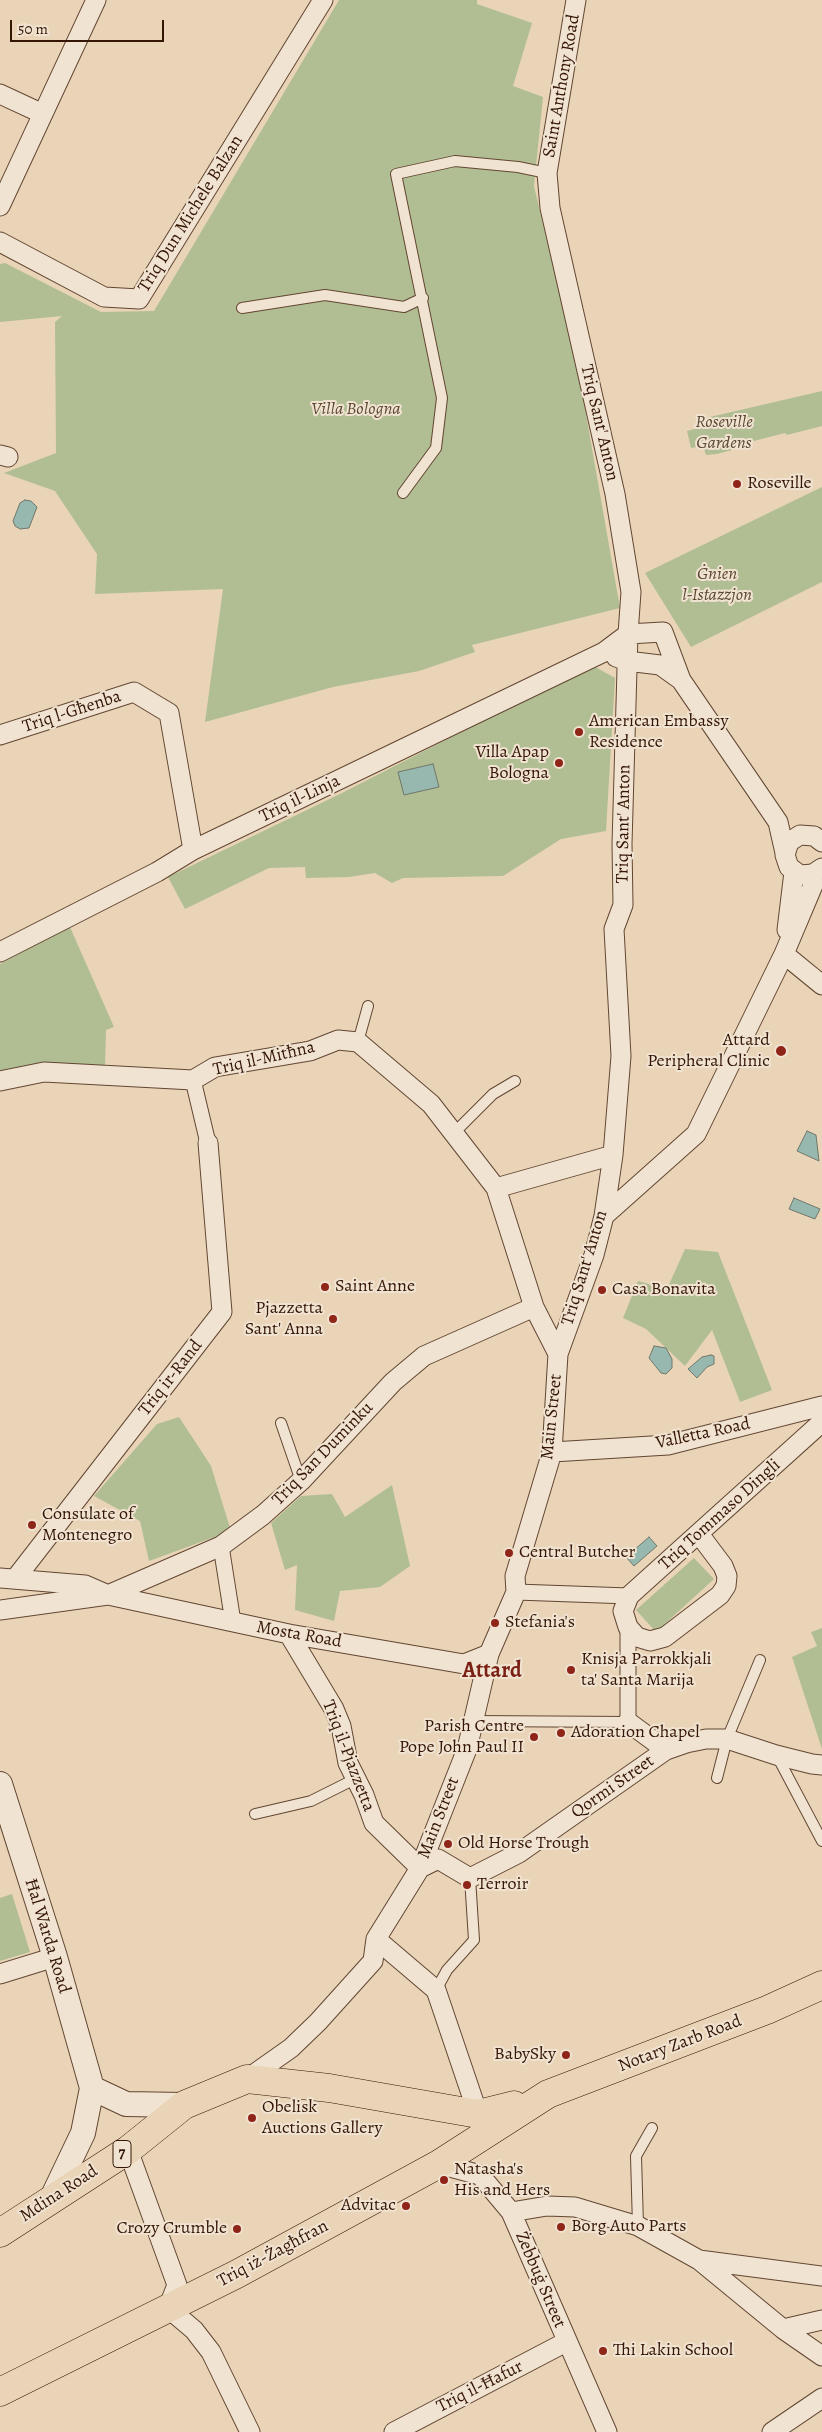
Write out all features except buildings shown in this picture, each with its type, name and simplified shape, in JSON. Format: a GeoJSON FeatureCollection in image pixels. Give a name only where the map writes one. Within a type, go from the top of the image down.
{"type":"FeatureCollection","features":[{"type":"Feature","properties":{"kind":"highway","name":"Notary Zarb Road"},"geometry":{"type":"LineString","coordinates":[[542,2097],[767,2010],[822,1986]]}},
{"type":"Feature","properties":{"kind":"highway","name":"7"},"geometry":{"type":"LineString","coordinates":[[246,2079],[282,2082],[478,2114],[542,2097]]}},
{"type":"Feature","properties":{"kind":"highway","name":"Mdina Road"},"geometry":{"type":"LineString","coordinates":[[0,2234],[52,2198],[128,2150],[184,2105],[246,2079]]}},
{"type":"Feature","properties":{"kind":"highway","name":"Triq iż-Żagħfran"},"geometry":{"type":"LineString","coordinates":[[0,2392],[237,2274],[439,2164],[542,2097]]}},
{"type":"Feature","properties":{"kind":"street"},"geometry":{"type":"LineString","coordinates":[[0,206],[96,0]]}},
{"type":"Feature","properties":{"kind":"street","name":"Triq Dun Michele Balzan"},"geometry":{"type":"LineString","coordinates":[[0,242],[104,297],[139,299],[323,0]]}},
{"type":"Feature","properties":{"kind":"street","name":"Saint Anthony Road"},"geometry":{"type":"LineString","coordinates":[[547,173],[576,0]]}},
{"type":"Feature","properties":{"kind":"street"},"geometry":{"type":"LineString","coordinates":[[0,94],[43,114]]}},
{"type":"Feature","properties":{"kind":"street","name":"Triq Sant' Anton"},"geometry":{"type":"LineString","coordinates":[[547,173],[550,208],[615,494],[632,592],[627,661],[622,844],[623,905],[614,929],[621,1056],[613,1155],[604,1216],[594,1255],[558,1354]]}},
{"type":"Feature","properties":{"kind":"street"},"geometry":{"type":"LineString","coordinates":[[628,634],[663,632],[681,680],[778,822],[786,861],[794,872],[806,876],[820,869]]}},
{"type":"Feature","properties":{"kind":"street","name":"Triq il-Linja"},"geometry":{"type":"LineString","coordinates":[[0,952],[157,872],[193,850],[604,652],[628,634]]}},
{"type":"Feature","properties":{"kind":"street"},"geometry":{"type":"LineString","coordinates":[[604,652],[627,661],[660,665],[681,680]]}},
{"type":"Feature","properties":{"kind":"street","name":"Triq l-Għenba"},"geometry":{"type":"LineString","coordinates":[[0,735],[134,692],[169,713],[193,850]]}},
{"type":"Feature","properties":{"kind":"street"},"geometry":{"type":"LineString","coordinates":[[778,822],[815,836]]}},
{"type":"Feature","properties":{"kind":"street"},"geometry":{"type":"LineString","coordinates":[[785,853],[789,842],[815,836]]}},
{"type":"Feature","properties":{"kind":"street"},"geometry":{"type":"LineString","coordinates":[[604,1216],[696,1134],[784,954],[820,869]]}},
{"type":"Feature","properties":{"kind":"street"},"geometry":{"type":"LineString","coordinates":[[784,954],[794,872]]}},
{"type":"Feature","properties":{"kind":"street"},"geometry":{"type":"LineString","coordinates":[[784,954],[822,985]]}},
{"type":"Feature","properties":{"kind":"street","name":"Triq il-Mitħna"},"geometry":{"type":"LineString","coordinates":[[0,1081],[44,1072],[193,1080],[215,1067],[310,1051],[338,1040],[358,1042]]}},
{"type":"Feature","properties":{"kind":"street"},"geometry":{"type":"LineString","coordinates":[[358,1042],[431,1104],[496,1188],[534,1307],[558,1354]]}},
{"type":"Feature","properties":{"kind":"street"},"geometry":{"type":"LineString","coordinates":[[193,1080],[208,1143]]}},
{"type":"Feature","properties":{"kind":"street","name":"Triq ir-Rand"},"geometry":{"type":"LineString","coordinates":[[8,1578],[222,1312],[208,1143]]}},
{"type":"Feature","properties":{"kind":"street"},"geometry":{"type":"LineString","coordinates":[[496,1188],[613,1155]]}},
{"type":"Feature","properties":{"kind":"street","name":"Triq San Duminku"},"geometry":{"type":"LineString","coordinates":[[108,1595],[221,1546],[263,1515],[301,1482],[393,1382],[424,1356],[534,1307]]}},
{"type":"Feature","properties":{"kind":"street","name":"Main Street"},"geometry":{"type":"LineString","coordinates":[[246,2079],[291,2048],[337,2002],[374,1961],[376,1939],[420,1868],[466,1749],[489,1654],[516,1592],[515,1576],[552,1452],[558,1354]]}},
{"type":"Feature","properties":{"kind":"street","name":"Valletta Road"},"geometry":{"type":"LineString","coordinates":[[552,1452],[668,1445],[822,1406]]}},
{"type":"Feature","properties":{"kind":"street","name":"Triq Tommaso Dingli"},"geometry":{"type":"LineString","coordinates":[[627,1612],[698,1534],[822,1422]]}},
{"type":"Feature","properties":{"kind":"street"},"geometry":{"type":"LineString","coordinates":[[627,1612],[636,1637],[650,1641],[665,1637],[720,1595],[726,1586],[728,1576],[723,1566],[698,1534]]}},
{"type":"Feature","properties":{"kind":"street"},"geometry":{"type":"LineString","coordinates":[[221,1546],[233,1622]]}},
{"type":"Feature","properties":{"kind":"street","name":"Mosta Road"},"geometry":{"type":"LineString","coordinates":[[8,1578],[85,1586],[108,1595],[289,1634],[464,1664],[489,1654]]}},
{"type":"Feature","properties":{"kind":"street"},"geometry":{"type":"LineString","coordinates":[[516,1592],[627,1612]]}},
{"type":"Feature","properties":{"kind":"street","name":"Mosta Road"},"geometry":{"type":"LineString","coordinates":[[0,1610],[108,1595]]}},
{"type":"Feature","properties":{"kind":"street"},"geometry":{"type":"LineString","coordinates":[[627,1612],[628,1722],[666,1750]]}},
{"type":"Feature","properties":{"kind":"street","name":"Triq il-Pjazzetta"},"geometry":{"type":"LineString","coordinates":[[289,1634],[334,1709],[355,1779],[364,1794],[374,1823],[420,1868]]}},
{"type":"Feature","properties":{"kind":"street","name":"Qormi Street"},"geometry":{"type":"LineString","coordinates":[[470,1878],[519,1853],[666,1750],[686,1742],[706,1738],[727,1739],[776,1755],[822,1765]]}},
{"type":"Feature","properties":{"kind":"street","name":"Ħal Warda Road"},"geometry":{"type":"LineString","coordinates":[[0,1784],[55,1957],[92,2088],[83,2133],[52,2198]]}},
{"type":"Feature","properties":{"kind":"street"},"geometry":{"type":"LineString","coordinates":[[420,1868],[438,1859],[470,1878]]}},
{"type":"Feature","properties":{"kind":"street"},"geometry":{"type":"LineString","coordinates":[[376,1939],[436,1990],[478,2114]]}},
{"type":"Feature","properties":{"kind":"street"},"geometry":{"type":"LineString","coordinates":[[0,1974],[55,1957]]}},
{"type":"Feature","properties":{"kind":"street"},"geometry":{"type":"LineString","coordinates":[[92,2088],[126,2104],[184,2105]]}},
{"type":"Feature","properties":{"kind":"street"},"geometry":{"type":"LineString","coordinates":[[128,2150],[177,2285],[168,2308],[194,2330],[211,2352],[250,2432]]}},
{"type":"Feature","properties":{"kind":"street","name":"Żebbuġ Street"},"geometry":{"type":"LineString","coordinates":[[439,2164],[480,2175],[511,2212],[566,2342],[607,2432]]}},
{"type":"Feature","properties":{"kind":"street"},"geometry":{"type":"LineString","coordinates":[[511,2212],[546,2206],[575,2207],[638,2226],[699,2260],[782,2328],[822,2356]]}},
{"type":"Feature","properties":{"kind":"street"},"geometry":{"type":"LineString","coordinates":[[699,2260],[822,2276]]}},
{"type":"Feature","properties":{"kind":"street"},"geometry":{"type":"LineString","coordinates":[[782,2328],[822,2320]]}},
{"type":"Feature","properties":{"kind":"street","name":"Triq il-Ħafur"},"geometry":{"type":"LineString","coordinates":[[394,2432],[566,2342]]}},
{"type":"Feature","properties":{"kind":"street"},"geometry":{"type":"LineString","coordinates":[[772,2432],[822,2398]]}},
{"type":"Feature","properties":{"kind":"lane"},"geometry":{"type":"LineString","coordinates":[[403,494],[436,448],[442,398],[423,298],[396,174],[455,161],[518,167],[547,173]]}},
{"type":"Feature","properties":{"kind":"lane"},"geometry":{"type":"LineString","coordinates":[[242,308],[325,295],[404,307],[423,298]]}},
{"type":"Feature","properties":{"kind":"lane"},"geometry":{"type":"LineString","coordinates":[[358,1042],[368,1006]]}},
{"type":"Feature","properties":{"kind":"lane"},"geometry":{"type":"LineString","coordinates":[[454,1133],[493,1094],[515,1081]]}},
{"type":"Feature","properties":{"kind":"lane"},"geometry":{"type":"LineString","coordinates":[[281,1423],[301,1482]]}},
{"type":"Feature","properties":{"kind":"lane"},"geometry":{"type":"LineString","coordinates":[[717,1778],[727,1739],[760,1660]]}},
{"type":"Feature","properties":{"kind":"lane"},"geometry":{"type":"LineString","coordinates":[[474,1722],[628,1722]]}},
{"type":"Feature","properties":{"kind":"lane"},"geometry":{"type":"LineString","coordinates":[[776,1755],[822,1840]]}},
{"type":"Feature","properties":{"kind":"lane"},"geometry":{"type":"LineString","coordinates":[[255,1814],[311,1801],[355,1779]]}},
{"type":"Feature","properties":{"kind":"lane"},"geometry":{"type":"LineString","coordinates":[[436,1990],[447,1970],[474,1940],[470,1878]]}},
{"type":"Feature","properties":{"kind":"lane"},"geometry":{"type":"LineString","coordinates":[[638,2226],[636,2156],[652,2128]]}},
{"type":"Feature","properties":{"kind":"green space","name":"Villa Bologna"},"geometry":{"type":"Polygon","coordinates":[[[339,0],[477,0],[477,4],[532,23],[513,86],[543,97],[534,186],[580,380],[620,608],[472,645],[475,652],[419,671],[333,687],[205,722],[223,589],[95,594],[97,554],[55,491],[4,473],[56,453],[55,322],[62,316],[0,322],[0,264],[5,263],[101,312],[154,311],[339,0]]]}},
{"type":"Feature","properties":{"kind":"green space","name":"Roseville Gardens"},"geometry":{"type":"Polygon","coordinates":[[[822,391],[822,426],[746,443],[747,446],[717,454],[706,455],[703,446],[691,448],[687,431],[698,428],[697,420],[822,391]]]}},
{"type":"Feature","properties":{"kind":"green space","name":"Ġnien l-Istazzjon"},"geometry":{"type":"Polygon","coordinates":[[[822,487],[822,582],[691,647],[645,573],[822,487]]]}},
{"type":"Feature","properties":{"kind":"green space"},"geometry":{"type":"Polygon","coordinates":[[[592,665],[615,678],[606,831],[561,839],[503,876],[403,878],[392,883],[375,873],[349,877],[306,878],[305,867],[269,868],[185,909],[168,877],[340,794],[592,665]]]}},
{"type":"Feature","properties":{"kind":"green space"},"geometry":{"type":"Polygon","coordinates":[[[70,927],[114,1027],[106,1030],[105,1067],[0,1077],[0,964],[70,927]]]}},
{"type":"Feature","properties":{"kind":"green space"},"geometry":{"type":"Polygon","coordinates":[[[685,1249],[718,1252],[772,1390],[740,1402],[712,1330],[685,1366],[646,1329],[623,1318],[638,1281],[667,1289],[685,1249]]]}},
{"type":"Feature","properties":{"kind":"green space"},"geometry":{"type":"Polygon","coordinates":[[[179,1417],[211,1466],[231,1531],[149,1561],[140,1521],[94,1496],[157,1424],[179,1417]]]}},
{"type":"Feature","properties":{"kind":"green space"},"geometry":{"type":"Polygon","coordinates":[[[392,1485],[410,1566],[380,1587],[340,1591],[334,1621],[295,1610],[297,1565],[285,1570],[271,1523],[301,1496],[332,1494],[345,1517],[392,1485]]]}},
{"type":"Feature","properties":{"kind":"green space"},"geometry":{"type":"Polygon","coordinates":[[[694,1558],[714,1579],[656,1632],[636,1610],[694,1558]]]}},
{"type":"Feature","properties":{"kind":"green space"},"geometry":{"type":"Polygon","coordinates":[[[822,1628],[822,1749],[792,1657],[817,1646],[811,1632],[822,1628]]]}},
{"type":"Feature","properties":{"kind":"green space"},"geometry":{"type":"Polygon","coordinates":[[[12,1894],[30,1952],[0,1961],[0,1898],[12,1894]]]}},
{"type":"Feature","properties":{"kind":"water"},"geometry":{"type":"Polygon","coordinates":[[[25,500],[31,501],[37,507],[29,528],[20,529],[15,526],[13,521],[20,503],[25,500]]]}},
{"type":"Feature","properties":{"kind":"water"},"geometry":{"type":"Polygon","coordinates":[[[433,764],[439,787],[404,795],[398,772],[433,764]]]}},
{"type":"Feature","properties":{"kind":"water"},"geometry":{"type":"Polygon","coordinates":[[[807,1131],[816,1135],[819,1161],[797,1151],[807,1131]]]}},
{"type":"Feature","properties":{"kind":"water"},"geometry":{"type":"Polygon","coordinates":[[[794,1198],[820,1209],[815,1219],[789,1209],[794,1198]]]}},
{"type":"Feature","properties":{"kind":"water"},"geometry":{"type":"Polygon","coordinates":[[[654,1346],[666,1348],[672,1359],[672,1368],[666,1374],[661,1373],[649,1358],[654,1346]]]}},
{"type":"Feature","properties":{"kind":"water"},"geometry":{"type":"Polygon","coordinates":[[[714,1356],[714,1364],[707,1367],[697,1378],[688,1369],[702,1357],[714,1356]]]}},
{"type":"Feature","properties":{"kind":"water"},"geometry":{"type":"Polygon","coordinates":[[[649,1537],[657,1546],[634,1566],[626,1557],[649,1537]]]}},
{"type":"Feature","properties":{"kind":"place","name":"Roseville"},"geometry":{"type":"Point","coordinates":[737,484]}},
{"type":"Feature","properties":{"kind":"place","name":"American Embassy Residence"},"geometry":{"type":"Point","coordinates":[579,732]}},
{"type":"Feature","properties":{"kind":"place","name":"Villa Apap Bologna"},"geometry":{"type":"Point","coordinates":[559,763]}},
{"type":"Feature","properties":{"kind":"place","name":"Attard Peripheral Clinic"},"geometry":{"type":"Point","coordinates":[781,1051]}},
{"type":"Feature","properties":{"kind":"place","name":"Saint Anne"},"geometry":{"type":"Point","coordinates":[325,1287]}},
{"type":"Feature","properties":{"kind":"place","name":"Casa Bonavita"},"geometry":{"type":"Point","coordinates":[602,1290]}},
{"type":"Feature","properties":{"kind":"place","name":"Pjazzetta Sant' Anna"},"geometry":{"type":"Point","coordinates":[333,1319]}},
{"type":"Feature","properties":{"kind":"place","name":"Consulate of Montenegro"},"geometry":{"type":"Point","coordinates":[32,1525]}},
{"type":"Feature","properties":{"kind":"place","name":"Central Butcher"},"geometry":{"type":"Point","coordinates":[509,1553]}},
{"type":"Feature","properties":{"kind":"place","name":"Stefania's"},"geometry":{"type":"Point","coordinates":[495,1623]}},
{"type":"Feature","properties":{"kind":"place","name":"Knisja Parrokkjali ta' Santa Marija"},"geometry":{"type":"Point","coordinates":[571,1670]}},
{"type":"Feature","properties":{"kind":"place","name":"Adoration Chapel"},"geometry":{"type":"Point","coordinates":[561,1733]}},
{"type":"Feature","properties":{"kind":"place","name":"Parish Centre Pope John Paul II"},"geometry":{"type":"Point","coordinates":[534,1737]}},
{"type":"Feature","properties":{"kind":"place","name":"Old Horse Trough"},"geometry":{"type":"Point","coordinates":[448,1844]}},
{"type":"Feature","properties":{"kind":"place","name":"Terroir"},"geometry":{"type":"Point","coordinates":[467,1885]}},
{"type":"Feature","properties":{"kind":"place","name":"BabySky"},"geometry":{"type":"Point","coordinates":[566,2055]}},
{"type":"Feature","properties":{"kind":"place","name":"Obelisk Auctions Gallery"},"geometry":{"type":"Point","coordinates":[252,2118]}},
{"type":"Feature","properties":{"kind":"place","name":"Natasha's His and Hers"},"geometry":{"type":"Point","coordinates":[444,2180]}},
{"type":"Feature","properties":{"kind":"place","name":"Advitac"},"geometry":{"type":"Point","coordinates":[406,2206]}},
{"type":"Feature","properties":{"kind":"place","name":"Borg Auto Parts"},"geometry":{"type":"Point","coordinates":[561,2227]}},
{"type":"Feature","properties":{"kind":"place","name":"Crozy Crumble"},"geometry":{"type":"Point","coordinates":[237,2229]}},
{"type":"Feature","properties":{"kind":"place","name":"Thi Lakin School"},"geometry":{"type":"Point","coordinates":[603,2351]}},
{"type":"Feature","properties":{"kind":"district","name":"Attard"},"geometry":{"type":"Point","coordinates":[492,1672]}}]}
